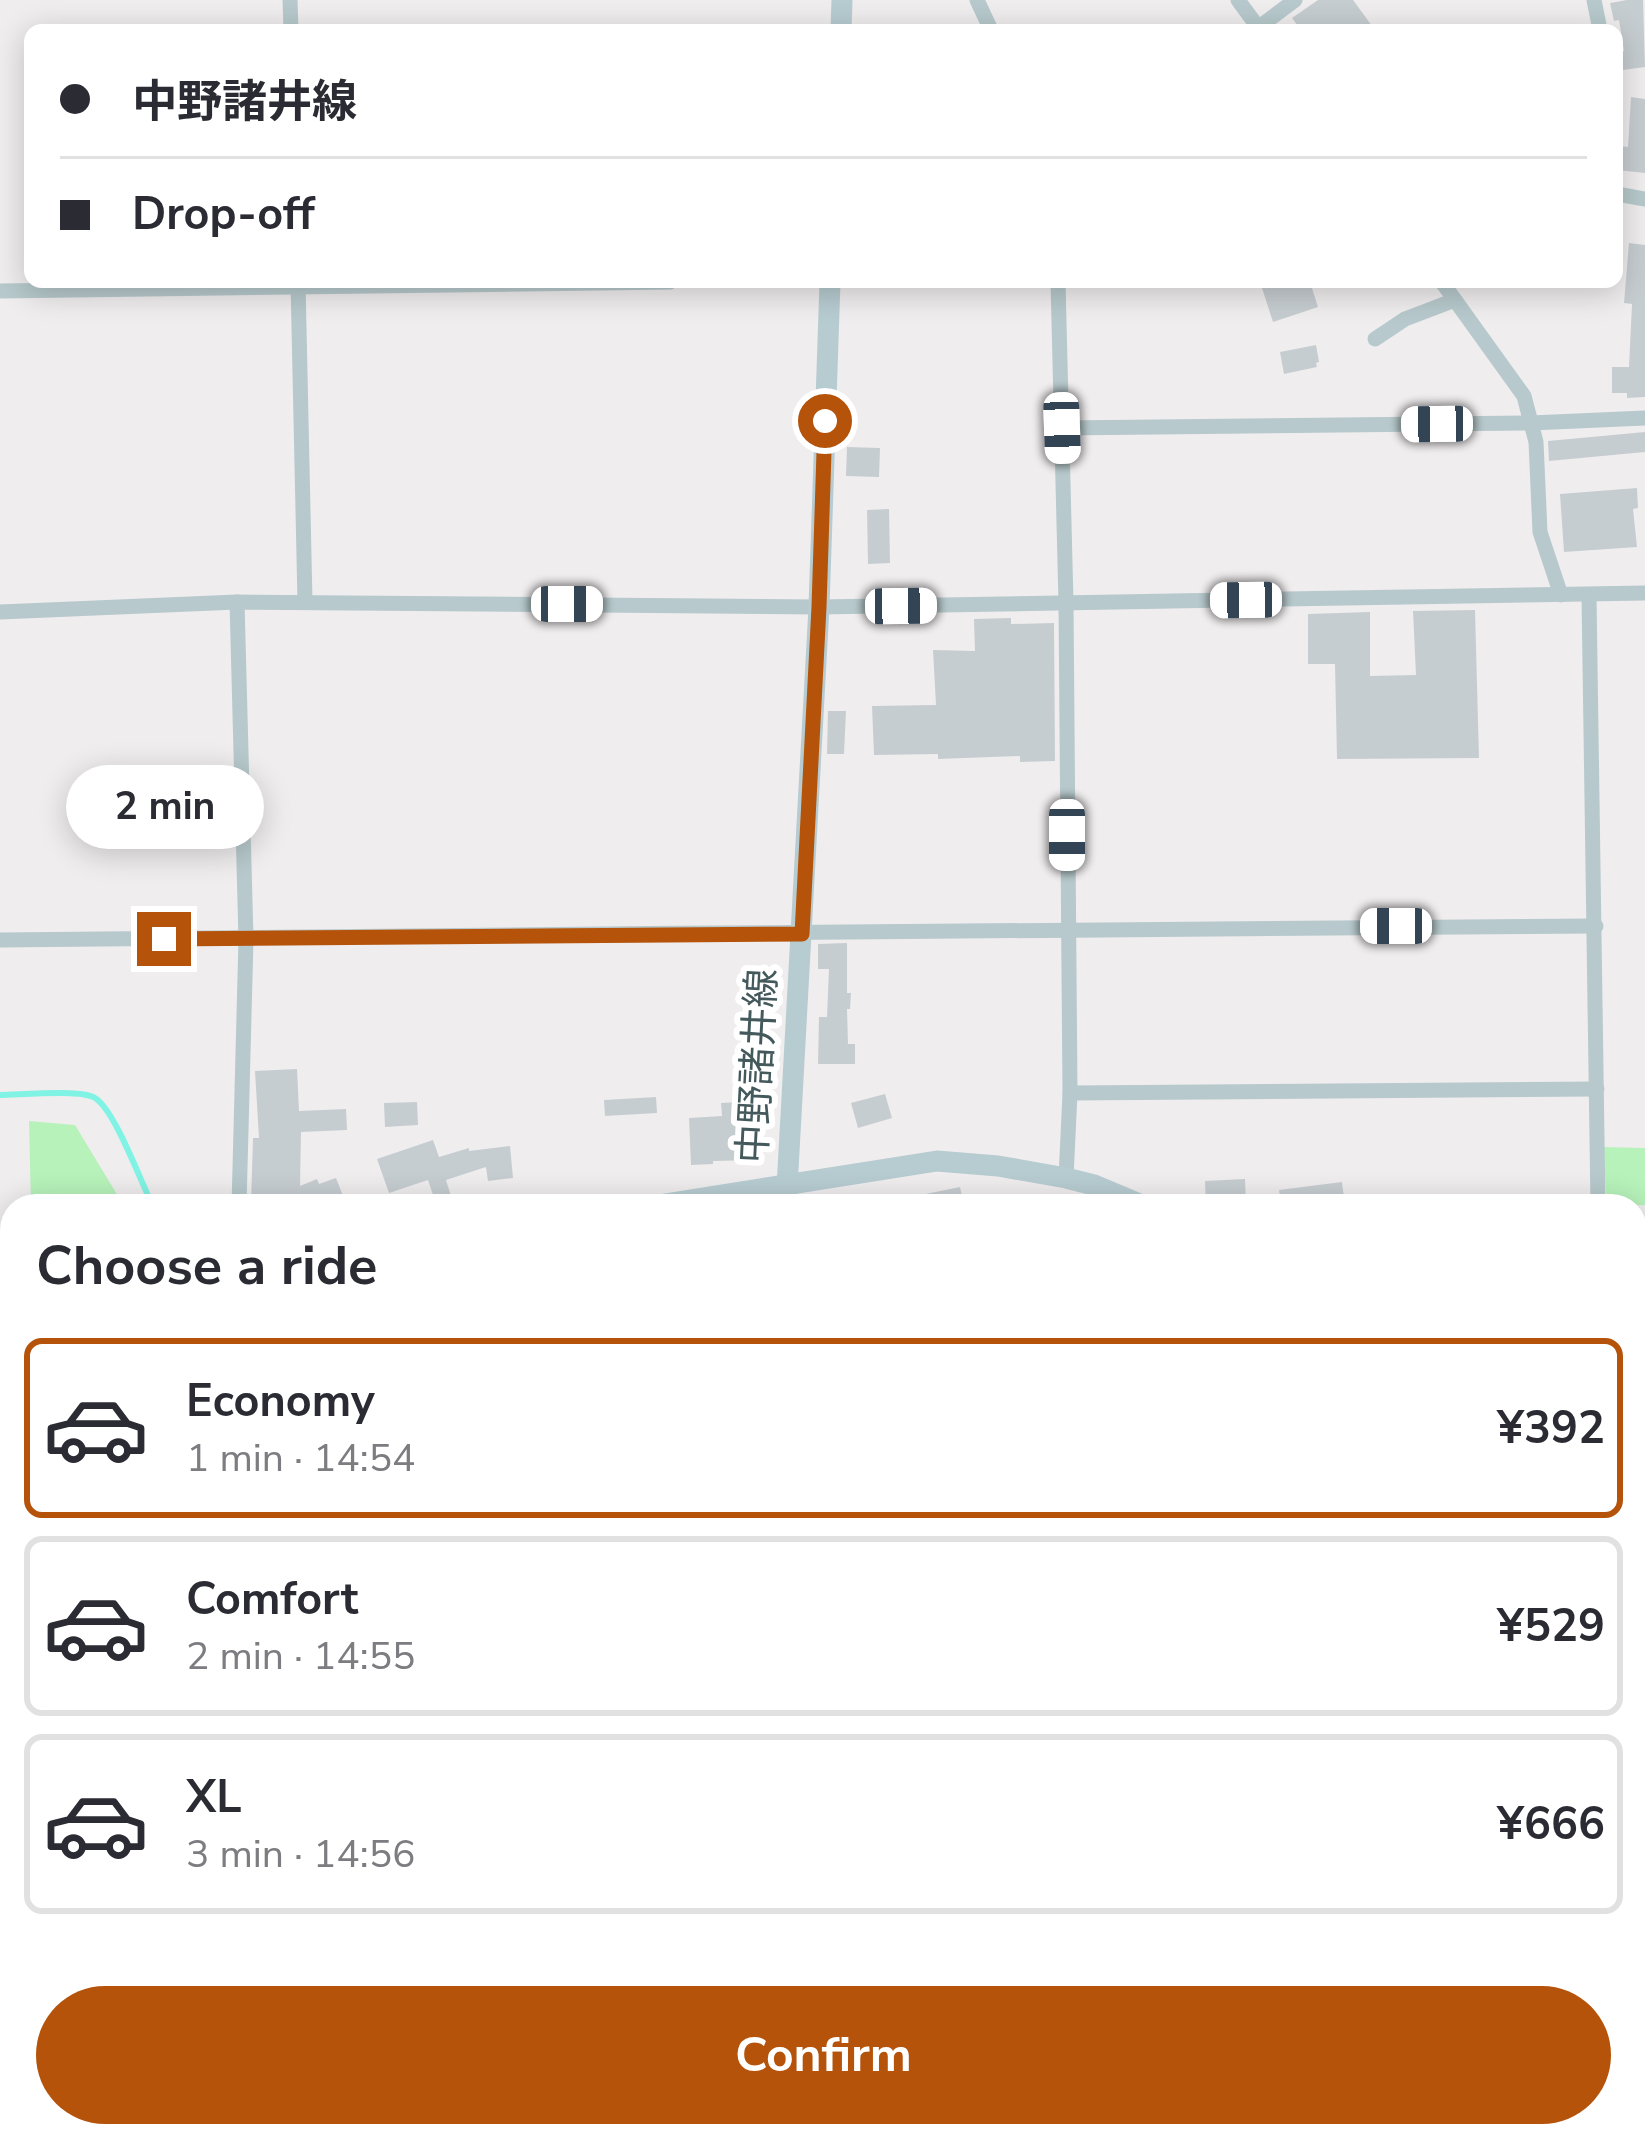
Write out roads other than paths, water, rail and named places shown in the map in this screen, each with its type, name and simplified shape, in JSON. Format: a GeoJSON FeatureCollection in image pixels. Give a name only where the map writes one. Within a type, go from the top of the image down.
{"type":"FeatureCollection","features":[{"type":"Feature","properties":{"kind":"main road","name":"中野諸井線"},"geometry":{"type":"LineString","coordinates":[[787,1194],[819,607],[830,288]]}},
{"type":"Feature","properties":{"kind":"main road"},"geometry":{"type":"LineString","coordinates":[[791,1194],[937,1161],[1066,1178],[1089,1194]]}},
{"type":"Feature","properties":{"kind":"street"},"geometry":{"type":"LineString","coordinates":[[1265,24],[1295,0]]}},
{"type":"Feature","properties":{"kind":"street"},"geometry":{"type":"LineString","coordinates":[[0,291],[149,288]]}},
{"type":"Feature","properties":{"kind":"street"},"geometry":{"type":"LineString","coordinates":[[298,288],[304,602]]}},
{"type":"Feature","properties":{"kind":"street"},"geometry":{"type":"LineString","coordinates":[[1058,288],[1066,603],[1070,1093],[1066,1178]]}},
{"type":"Feature","properties":{"kind":"street"},"geometry":{"type":"LineString","coordinates":[[1447,288],[1524,396],[1537,442],[1540,532],[1561,595]]}},
{"type":"Feature","properties":{"kind":"street"},"geometry":{"type":"LineString","coordinates":[[1375,339],[1405,319],[1455,299]]}},
{"type":"Feature","properties":{"kind":"street"},"geometry":{"type":"LineString","coordinates":[[1062,428],[1645,418]]}},
{"type":"Feature","properties":{"kind":"street"},"geometry":{"type":"LineString","coordinates":[[0,612],[238,602],[819,607],[1645,593]]}},
{"type":"Feature","properties":{"kind":"street"},"geometry":{"type":"LineString","coordinates":[[1589,596],[1598,1194]]}},
{"type":"Feature","properties":{"kind":"street"},"geometry":{"type":"LineString","coordinates":[[238,602],[246,939],[239,1194]]}},
{"type":"Feature","properties":{"kind":"street"},"geometry":{"type":"LineString","coordinates":[[0,940],[802,934],[1068,927],[1596,926]]}},
{"type":"Feature","properties":{"kind":"street"},"geometry":{"type":"LineString","coordinates":[[1070,1093],[1597,1089]]}},
{"type":"Feature","properties":{"kind":"waterway"},"geometry":{"type":"LineString","coordinates":[[0,1095],[64,1093],[95,1098],[119,1131],[148,1194]]}}]}
